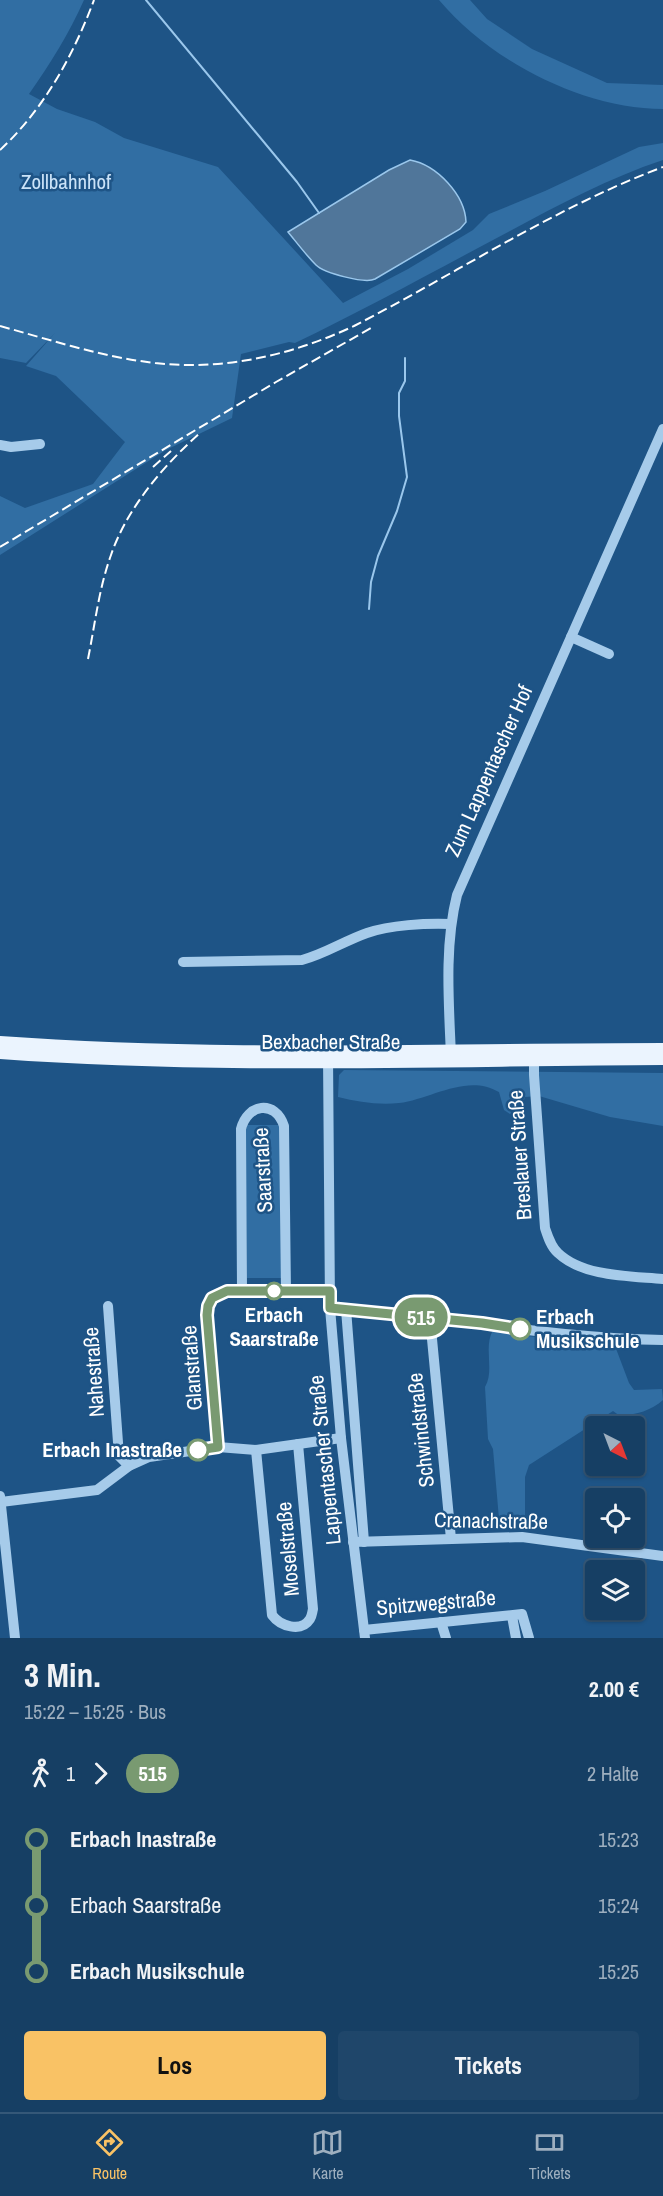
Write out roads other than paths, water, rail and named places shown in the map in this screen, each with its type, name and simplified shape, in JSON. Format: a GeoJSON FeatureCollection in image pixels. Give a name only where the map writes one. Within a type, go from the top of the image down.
{"type":"FeatureCollection","features":[{"type":"Feature","properties":{"kind":"main road","name":"Bexbacher Straße"},"geometry":{"type":"LineString","coordinates":[[0,1042],[328,1056]]}},
{"type":"Feature","properties":{"kind":"main road","name":"Bexbacher Straße"},"geometry":{"type":"LineString","coordinates":[[0,1053],[174,1061],[328,1056],[534,1054],[663,1049]]}},
{"type":"Feature","properties":{"kind":"main road","name":"Bexbacher Straße"},"geometry":{"type":"LineString","coordinates":[[451,1055],[492,1061],[534,1054],[663,1059]]}},
{"type":"Feature","properties":{"kind":"street","name":"Zum Lappentascher Hof"},"geometry":{"type":"LineString","coordinates":[[451,1055],[449,944],[457,895],[663,429]]}},
{"type":"Feature","properties":{"kind":"street"},"geometry":{"type":"LineString","coordinates":[[0,445],[11,447],[40,444]]}},
{"type":"Feature","properties":{"kind":"street"},"geometry":{"type":"LineString","coordinates":[[571,637],[609,654]]}},
{"type":"Feature","properties":{"kind":"street"},"geometry":{"type":"LineString","coordinates":[[183,962],[302,960],[318,956],[366,933],[383,929],[451,924]]}},
{"type":"Feature","properties":{"kind":"street","name":"Breslauer Straße"},"geometry":{"type":"LineString","coordinates":[[534,1054],[545,1228],[549,1241],[556,1252],[574,1264],[620,1276],[663,1280]]}},
{"type":"Feature","properties":{"kind":"street","name":"Lappentascher Straße"},"geometry":{"type":"LineString","coordinates":[[328,1056],[330,1308],[341,1438],[358,1542]]}},
{"type":"Feature","properties":{"kind":"street","name":"Saarstraße"},"geometry":{"type":"LineString","coordinates":[[242,1290],[241,1129],[244,1118],[249,1112],[266,1108],[277,1112],[284,1126],[286,1292]]}},
{"type":"Feature","properties":{"kind":"street","name":"Glanstraße"},"geometry":{"type":"LineString","coordinates":[[218,1447],[208,1306],[212,1298],[220,1293],[242,1290],[330,1291]]}},
{"type":"Feature","properties":{"kind":"street","name":"Nahestraße"},"geometry":{"type":"LineString","coordinates":[[108,1306],[119,1456],[129,1466]]}},
{"type":"Feature","properties":{"kind":"street"},"geometry":{"type":"LineString","coordinates":[[330,1308],[482,1323],[586,1337],[663,1340]]}},
{"type":"Feature","properties":{"kind":"street","name":"Lappentascher Straße"},"geometry":{"type":"LineString","coordinates":[[346,1309],[364,1634]]}},
{"type":"Feature","properties":{"kind":"street","name":"Schwindstraße"},"geometry":{"type":"LineString","coordinates":[[430,1318],[451,1539]]}},
{"type":"Feature","properties":{"kind":"street"},"geometry":{"type":"LineString","coordinates":[[1,1502],[89,1492],[111,1482],[129,1466],[149,1458],[218,1447],[256,1450],[341,1438]]}},
{"type":"Feature","properties":{"kind":"street","name":"Moselstraße"},"geometry":{"type":"LineString","coordinates":[[256,1450],[272,1615],[277,1623],[287,1627],[304,1624],[310,1619],[313,1609],[298,1444]]}},
{"type":"Feature","properties":{"kind":"street"},"geometry":{"type":"LineString","coordinates":[[0,1496],[3,1548],[15,1638]]}},
{"type":"Feature","properties":{"kind":"street","name":"Cranachstraße"},"geometry":{"type":"LineString","coordinates":[[358,1542],[522,1537],[663,1556]]}},
{"type":"Feature","properties":{"kind":"street","name":"Spitzwegstraße"},"geometry":{"type":"LineString","coordinates":[[364,1634],[441,1622],[522,1614],[529,1638]]}},
{"type":"Feature","properties":{"kind":"street","name":"Spitzwegstraße"},"geometry":{"type":"LineString","coordinates":[[512,1616],[516,1638]]}},
{"type":"Feature","properties":{"kind":"street"},"geometry":{"type":"LineString","coordinates":[[441,1622],[446,1638]]}},
{"type":"Feature","properties":{"kind":"waterway"},"geometry":{"type":"LineString","coordinates":[[146,0],[297,182],[319,213]]}},
{"type":"Feature","properties":{"kind":"waterway"},"geometry":{"type":"LineString","coordinates":[[369,609],[371,582],[378,556],[397,511],[407,477],[399,416],[399,393],[405,381],[405,358]]}},
{"type":"Feature","properties":{"kind":"railway"},"geometry":{"type":"LineString","coordinates":[[0,150],[30,117],[56,81],[77,41],[94,0]]}},
{"type":"Feature","properties":{"kind":"railway"},"geometry":{"type":"LineString","coordinates":[[0,326],[96,352],[155,363],[206,365],[282,353],[354,326],[544,221],[623,183],[663,167]]}},
{"type":"Feature","properties":{"kind":"railway"},"geometry":{"type":"LineString","coordinates":[[0,547],[371,328]]}},
{"type":"Feature","properties":{"kind":"railway"},"geometry":{"type":"LineString","coordinates":[[88,659],[103,580],[118,538],[148,488],[200,433]]}},
{"type":"Feature","properties":{"kind":"railway"},"geometry":{"type":"LineString","coordinates":[[153,467],[171,451]]}},
{"type":"Feature","properties":{"kind":"place","name":"Erbach Saarstraße"},"geometry":{"type":"Point","coordinates":[274,1291]}},
{"type":"Feature","properties":{"kind":"place","name":"Erbach Musikschule"},"geometry":{"type":"Point","coordinates":[520,1329]}},
{"type":"Feature","properties":{"kind":"place","name":"Erbach Inastraße"},"geometry":{"type":"Point","coordinates":[198,1450]}},
{"type":"Feature","properties":{"kind":"park label","name":"Zollbahnhof"},"geometry":{"type":"Point","coordinates":[66,182]}}]}
